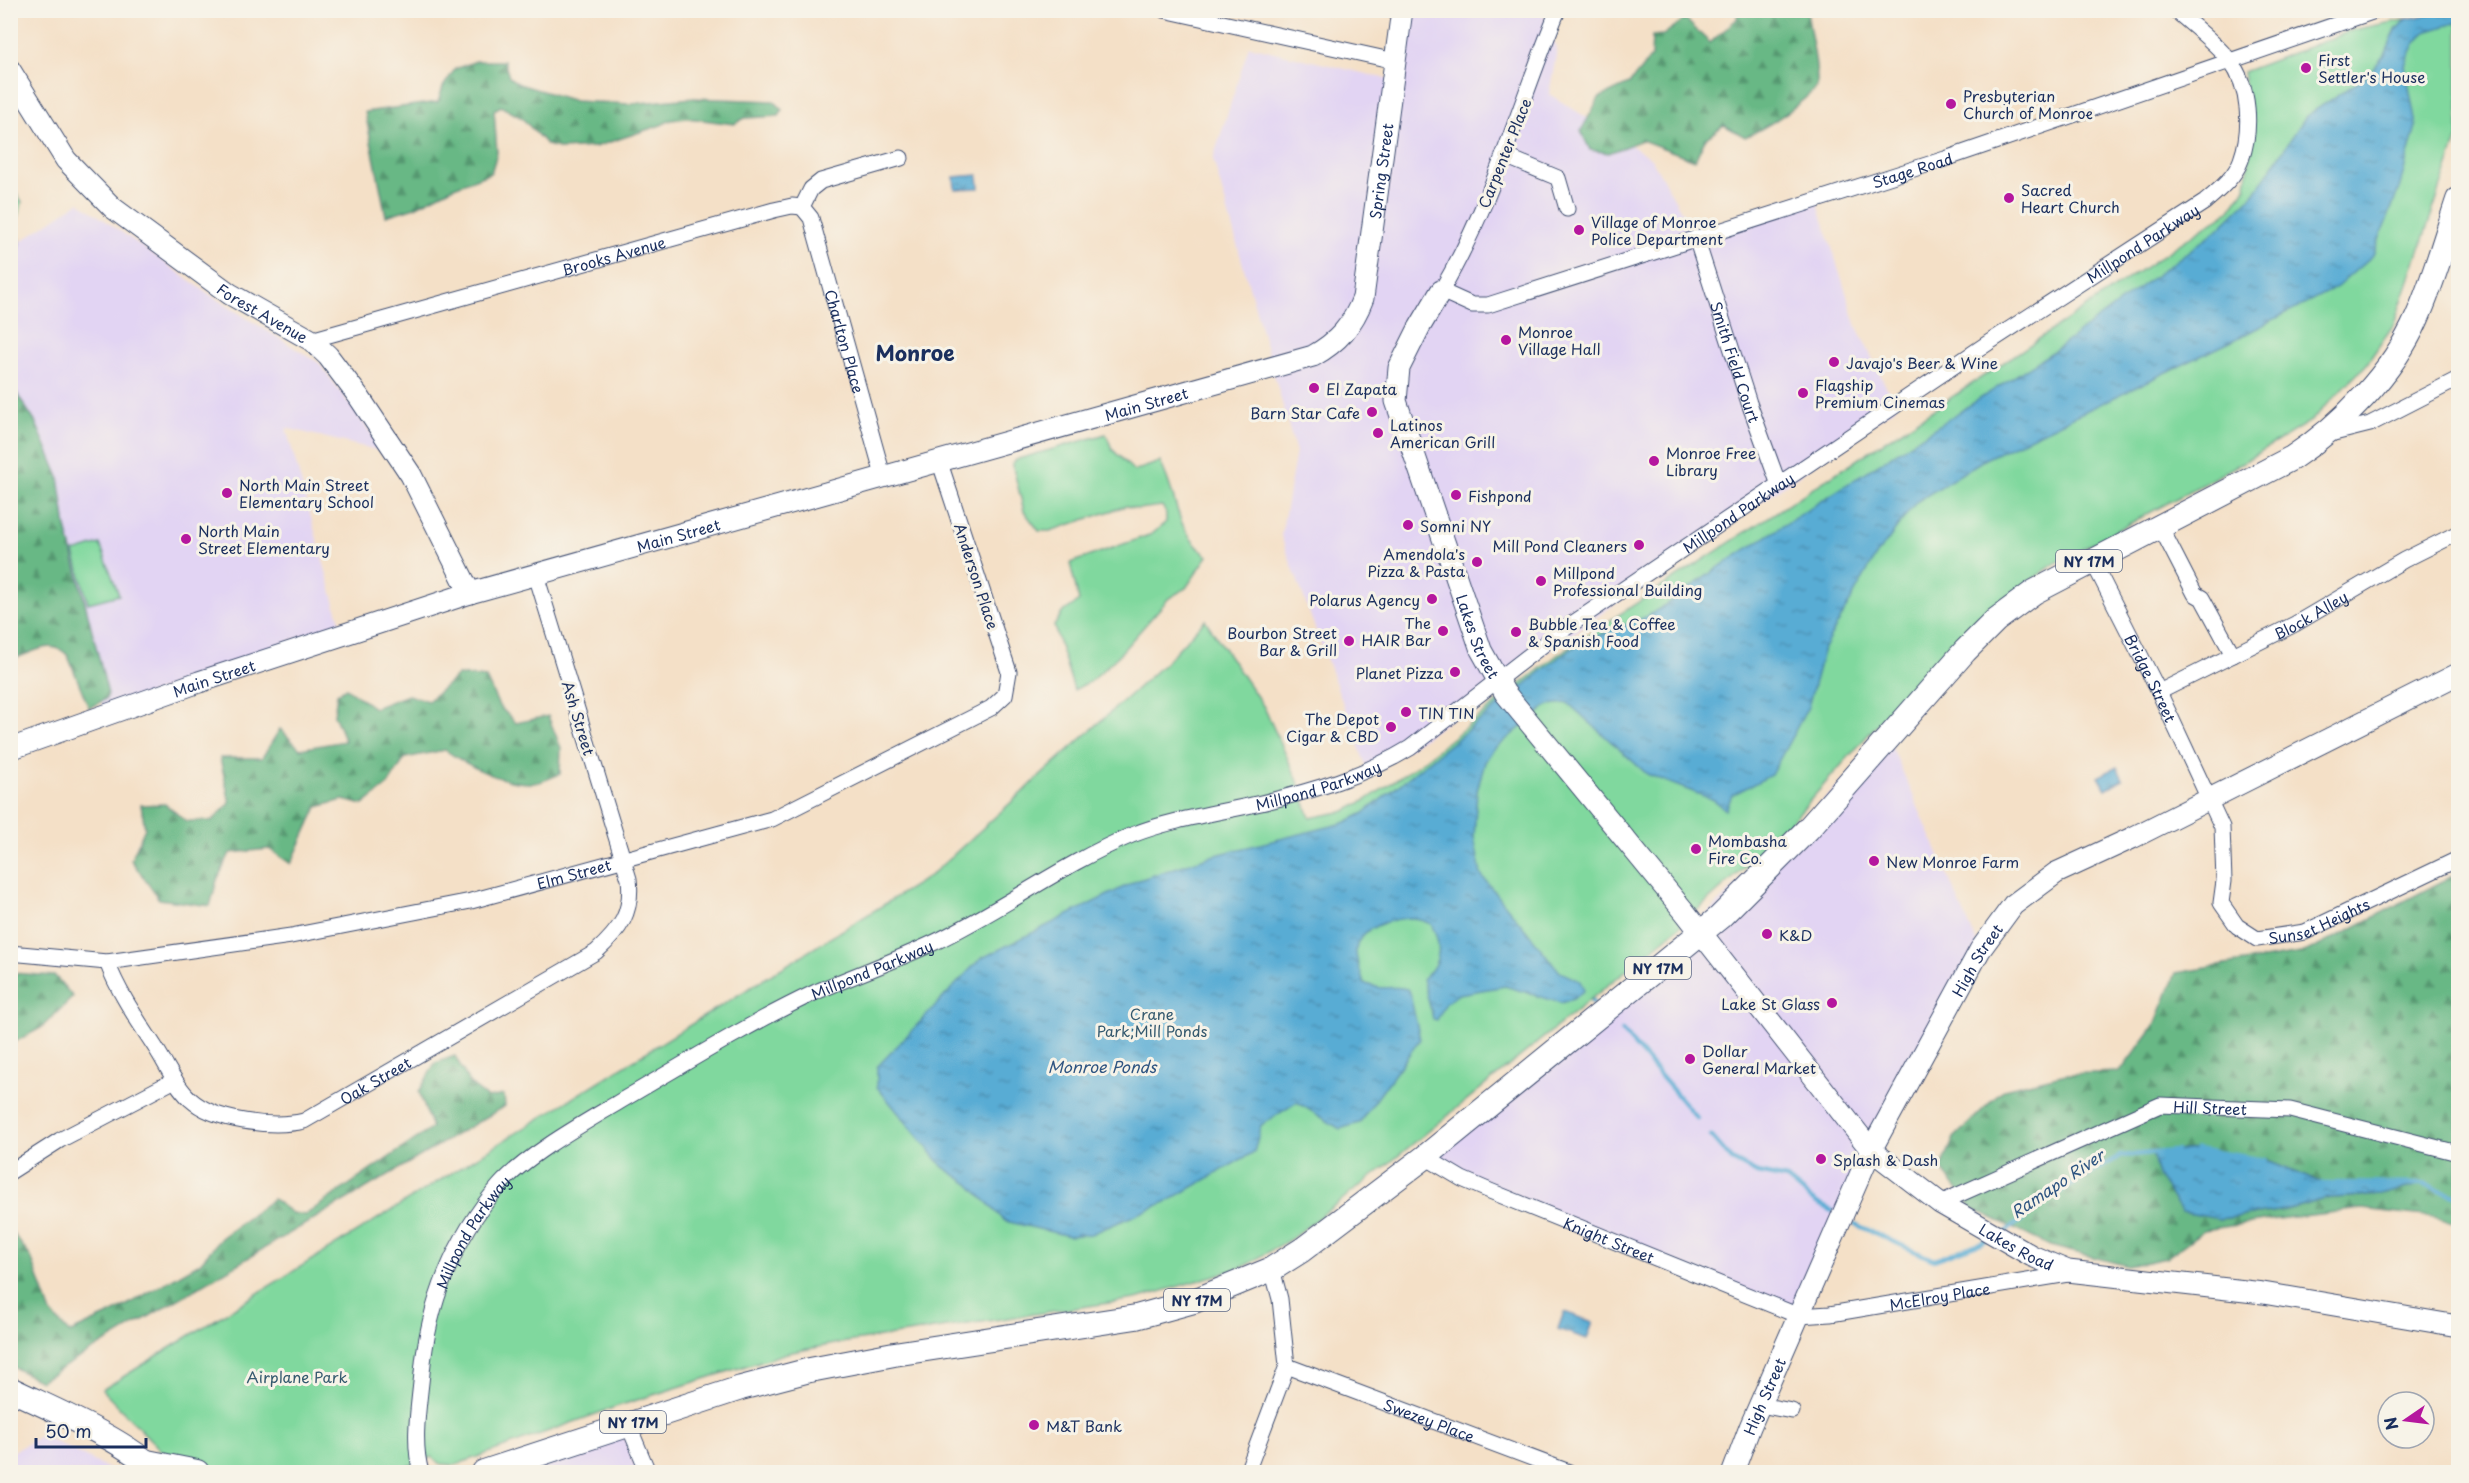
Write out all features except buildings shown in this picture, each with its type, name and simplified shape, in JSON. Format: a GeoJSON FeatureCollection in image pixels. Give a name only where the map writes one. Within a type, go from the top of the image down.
{"type":"FeatureCollection","features":[{"type":"Feature","properties":{"kind":"main road","name":"NY 17M"},"geometry":{"type":"LineString","coordinates":[[484,1473],[741,1388],[810,1370],[1136,1317],[1194,1301],[1272,1269],[1302,1250],[1425,1157],[1699,934],[1777,862],[1996,620],[2034,591],[2159,524],[2292,458],[2324,435],[2367,392],[2400,350],[2417,318],[2458,200]]}},
{"type":"Feature","properties":{"kind":"main road"},"geometry":{"type":"LineString","coordinates":[[10,1389],[78,1421],[152,1467],[197,1473]]}},
{"type":"Feature","properties":{"kind":"street"},"geometry":{"type":"LineString","coordinates":[[1164,10],[1395,61]]}},
{"type":"Feature","properties":{"kind":"street","name":"Spring Street"},"geometry":{"type":"LineString","coordinates":[[1347,330],[1363,298],[1402,10]]}},
{"type":"Feature","properties":{"kind":"street","name":"Carpenter Place"},"geometry":{"type":"LineString","coordinates":[[1442,291],[1457,266],[1505,156],[1558,10]]}},
{"type":"Feature","properties":{"kind":"street"},"geometry":{"type":"LineString","coordinates":[[2175,10],[2230,61]]}},
{"type":"Feature","properties":{"kind":"street","name":"Stage Road"},"geometry":{"type":"LineString","coordinates":[[1442,291],[1472,305],[1488,305],[1934,163],[2378,10]]}},
{"type":"Feature","properties":{"kind":"street","name":"Millpond Parkway"},"geometry":{"type":"LineString","coordinates":[[421,1473],[417,1443],[424,1352],[439,1293],[454,1251],[479,1212],[502,1183],[552,1144],[758,1021],[817,992],[965,928],[1087,856],[1133,835],[1191,818],[1274,799],[1368,771],[1387,762],[1502,688],[1557,634],[1988,343],[2205,202],[2225,185],[2241,160],[2248,124],[2244,91],[2230,61]]}},
{"type":"Feature","properties":{"kind":"street","name":"Forest Avenue"},"geometry":{"type":"LineString","coordinates":[[10,70],[66,160],[113,208],[230,294],[311,340],[328,356],[359,397],[411,475],[470,593]]}},
{"type":"Feature","properties":{"kind":"street"},"geometry":{"type":"LineString","coordinates":[[1505,156],[1558,178],[1567,209]]}},
{"type":"Feature","properties":{"kind":"street"},"geometry":{"type":"LineString","coordinates":[[802,207],[811,189],[821,181],[901,158]]}},
{"type":"Feature","properties":{"kind":"street","name":"Brooks Avenue"},"geometry":{"type":"LineString","coordinates":[[311,340],[774,210],[792,206],[802,207]]}},
{"type":"Feature","properties":{"kind":"street","name":"Charlton Place"},"geometry":{"type":"LineString","coordinates":[[802,207],[811,218],[884,478]]}},
{"type":"Feature","properties":{"kind":"street","name":"Smith Field Court"},"geometry":{"type":"LineString","coordinates":[[1696,237],[1749,403],[1779,485]]}},
{"type":"Feature","properties":{"kind":"street","name":"Lakes Street"},"geometry":{"type":"LineString","coordinates":[[1442,291],[1419,328],[1399,368],[1396,400],[1477,639],[1502,688],[1684,911],[1699,934]]}},
{"type":"Feature","properties":{"kind":"street","name":"Main Street"},"geometry":{"type":"LineString","coordinates":[[10,749],[198,682],[470,593],[940,463],[1313,356],[1335,343],[1347,330]]}},
{"type":"Feature","properties":{"kind":"street"},"geometry":{"type":"LineString","coordinates":[[2324,435],[2370,424],[2458,379]]}},
{"type":"Feature","properties":{"kind":"street","name":"Anderson Place"},"geometry":{"type":"LineString","coordinates":[[940,463],[1005,658],[1009,672],[1007,690]]}},
{"type":"Feature","properties":{"kind":"street"},"geometry":{"type":"LineString","coordinates":[[2159,524],[2195,594],[2202,598],[2233,655]]}},
{"type":"Feature","properties":{"kind":"street","name":"Block Alley"},"geometry":{"type":"LineString","coordinates":[[2159,692],[2295,624],[2404,560],[2458,533]]}},
{"type":"Feature","properties":{"kind":"street","name":"Bridge Street"},"geometry":{"type":"LineString","coordinates":[[2092,560],[2159,692],[2209,798]]}},
{"type":"Feature","properties":{"kind":"street","name":"Ash Street"},"geometry":{"type":"LineString","coordinates":[[536,575],[624,860]]}},
{"type":"Feature","properties":{"kind":"street","name":"High Street"},"geometry":{"type":"LineString","coordinates":[[1733,1473],[1760,1405],[1871,1150],[1980,950],[2013,905],[2056,873],[2132,838],[2458,674]]}},
{"type":"Feature","properties":{"kind":"street","name":"Elm Street"},"geometry":{"type":"LineString","coordinates":[[107,963],[387,919],[471,901],[772,819],[991,708],[1003,699],[1007,690]]}},
{"type":"Feature","properties":{"kind":"street","name":"Sunset Heights"},"geometry":{"type":"LineString","coordinates":[[2209,798],[2222,826],[2224,881],[2221,903],[2237,926],[2257,939],[2305,932],[2458,859]]}},
{"type":"Feature","properties":{"kind":"street","name":"Oak Street"},"geometry":{"type":"LineString","coordinates":[[107,963],[116,985],[175,1080],[191,1100],[215,1113],[269,1125],[286,1125],[304,1121],[596,952],[618,932],[631,899],[624,860]]}},
{"type":"Feature","properties":{"kind":"street","name":"Lakes Road"},"geometry":{"type":"LineString","coordinates":[[1699,934],[1871,1150],[1940,1203],[2032,1256],[2068,1271],[2263,1293],[2458,1326]]}},
{"type":"Feature","properties":{"kind":"street"},"geometry":{"type":"LineString","coordinates":[[10,952],[107,963]]}},
{"type":"Feature","properties":{"kind":"street"},"geometry":{"type":"LineString","coordinates":[[10,1172],[60,1140],[175,1080]]}},
{"type":"Feature","properties":{"kind":"street","name":"Hill Street"},"geometry":{"type":"LineString","coordinates":[[1940,1203],[2160,1105],[2290,1110],[2458,1153]]}},
{"type":"Feature","properties":{"kind":"street","name":"Knight Street"},"geometry":{"type":"LineString","coordinates":[[1425,1157],[1448,1172],[1490,1191],[1799,1316]]}},
{"type":"Feature","properties":{"kind":"street"},"geometry":{"type":"LineString","coordinates":[[1247,1473],[1287,1366],[1280,1299],[1272,1269]]}},
{"type":"Feature","properties":{"kind":"street","name":"McElroy Place"},"geometry":{"type":"LineString","coordinates":[[1799,1316],[1830,1314],[2080,1272]]}},
{"type":"Feature","properties":{"kind":"street","name":"Swezey Place"},"geometry":{"type":"LineString","coordinates":[[1287,1366],[1569,1473]]}},
{"type":"Feature","properties":{"kind":"street"},"geometry":{"type":"LineString","coordinates":[[1760,1405],[1792,1411]]}},
{"type":"Feature","properties":{"kind":"street"},"geometry":{"type":"LineString","coordinates":[[628,1424],[648,1473]]}},
{"type":"Feature","properties":{"kind":"shaded area"},"geometry":{"type":"Polygon","coordinates":[[[1411,11],[1542,11],[1557,50],[1549,94],[1651,158],[1696,237],[1817,201],[1857,327],[1896,407],[1410,748],[1368,771],[1281,536],[1296,452],[1213,159],[1249,46],[1400,82],[1411,11]]]}},
{"type":"Feature","properties":{"kind":"shaded area","name":"North Main Street Elementary"},"geometry":{"type":"Polygon","coordinates":[[[79,202],[216,299],[319,363],[385,452],[286,428],[340,622],[104,711],[33,456],[11,422],[10,249],[79,202]]]}},
{"type":"Feature","properties":{"kind":"shaded area"},"geometry":{"type":"Polygon","coordinates":[[[1888,738],[1980,950],[1799,1316],[1425,1157],[1617,1001],[1888,738]]]}},
{"type":"Feature","properties":{"kind":"shaded area"},"geometry":{"type":"Polygon","coordinates":[[[620,1427],[637,1472],[483,1472],[620,1427]]]}},
{"type":"Feature","properties":{"kind":"shaded area"},"geometry":{"type":"Polygon","coordinates":[[[42,1435],[115,1472],[11,1472],[11,1453],[42,1435]]]}},
{"type":"Feature","properties":{"kind":"green space"},"geometry":{"type":"Polygon","coordinates":[[[1738,11],[1807,11],[1815,58],[1817,87],[1783,115],[1745,137],[1724,125],[1705,139],[1695,160],[1642,140],[1609,153],[1590,150],[1581,131],[1599,98],[1629,84],[1651,57],[1652,36],[1663,35],[1685,19],[1710,43],[1737,19],[1738,11]]]}},
{"type":"Feature","properties":{"kind":"green space","name":"Crane Park;Mill Ponds"},"geometry":{"type":"Polygon","coordinates":[[[2447,11],[2458,11],[2458,137],[2394,324],[2366,365],[2311,421],[2238,465],[2053,565],[1990,609],[1931,664],[1774,841],[1672,933],[1387,1165],[1291,1239],[1243,1267],[1136,1299],[787,1353],[618,1406],[455,1465],[441,1464],[432,1457],[392,1472],[182,1472],[102,1390],[930,876],[1165,663],[1205,620],[1264,707],[1297,779],[1310,818],[1345,811],[1366,800],[1418,765],[1560,653],[1936,408],[2230,210],[2246,187],[2252,138],[2243,72],[2353,30],[2447,11]]]}},
{"type":"Feature","properties":{"kind":"green space"},"geometry":{"type":"Polygon","coordinates":[[[476,61],[504,61],[509,77],[519,84],[575,101],[629,104],[692,98],[774,101],[783,110],[779,116],[745,118],[734,124],[687,118],[671,120],[595,147],[562,149],[547,145],[522,118],[501,106],[494,110],[497,153],[491,173],[454,187],[415,207],[386,216],[365,112],[438,102],[443,87],[455,69],[476,61]]]}},
{"type":"Feature","properties":{"kind":"green space"},"geometry":{"type":"Polygon","coordinates":[[[10,183],[22,202],[19,216],[11,221],[10,183]]]}},
{"type":"Feature","properties":{"kind":"green space"},"geometry":{"type":"Polygon","coordinates":[[[20,240],[11,273],[11,248],[20,240]]]}},
{"type":"Feature","properties":{"kind":"green space"},"geometry":{"type":"Polygon","coordinates":[[[10,383],[36,423],[59,477],[66,527],[108,694],[106,699],[89,708],[68,656],[63,651],[51,647],[19,657],[11,654],[10,383]]]}},
{"type":"Feature","properties":{"kind":"green space"},"geometry":{"type":"Polygon","coordinates":[[[1106,434],[1112,449],[1134,471],[1160,462],[1182,524],[1188,535],[1208,556],[1186,588],[1169,598],[1117,657],[1091,681],[1074,690],[1054,626],[1062,613],[1079,601],[1070,563],[1152,534],[1166,522],[1166,513],[1162,506],[1138,509],[1126,506],[1050,531],[1039,531],[1024,511],[1012,463],[1018,459],[1106,434]]]}},
{"type":"Feature","properties":{"kind":"green space"},"geometry":{"type":"Polygon","coordinates":[[[100,544],[119,595],[88,603],[74,552],[100,544]]]}},
{"type":"Feature","properties":{"kind":"green space"},"geometry":{"type":"Polygon","coordinates":[[[458,675],[486,678],[499,706],[516,723],[548,716],[561,748],[560,774],[539,782],[521,783],[486,773],[445,750],[405,758],[388,785],[363,805],[343,800],[317,807],[291,864],[269,849],[230,853],[217,880],[210,906],[159,899],[131,860],[145,828],[141,805],[165,804],[186,821],[212,821],[230,803],[220,758],[262,758],[280,729],[300,749],[345,741],[334,715],[337,694],[346,688],[374,708],[408,695],[428,701],[458,675]]]}},
{"type":"Feature","properties":{"kind":"green space"},"geometry":{"type":"Polygon","coordinates":[[[2458,873],[2458,1223],[2434,1217],[2362,1209],[2277,1219],[2204,1230],[2166,1258],[2128,1266],[2050,1246],[1972,1208],[1941,1169],[1954,1138],[2004,1089],[2066,1074],[2120,1072],[2155,1025],[2176,973],[2307,952],[2458,873]],[[2200,1149],[2152,1153],[2220,1219],[2285,1210],[2329,1198],[2381,1195],[2419,1184],[2325,1184],[2262,1159],[2200,1149]]]}},
{"type":"Feature","properties":{"kind":"green space"},"geometry":{"type":"Polygon","coordinates":[[[11,973],[55,976],[73,997],[41,1028],[11,1044],[11,973]]]}},
{"type":"Feature","properties":{"kind":"green space"},"geometry":{"type":"Polygon","coordinates":[[[455,1056],[470,1084],[488,1098],[504,1095],[505,1106],[40,1381],[11,1366],[11,1231],[31,1257],[51,1313],[69,1333],[115,1312],[200,1263],[221,1238],[273,1199],[292,1213],[305,1215],[432,1128],[419,1092],[435,1063],[455,1056]]]}},
{"type":"Feature","properties":{"kind":"water","name":"Monroe Ponds"},"geometry":{"type":"Polygon","coordinates":[[[2458,11],[2458,22],[2425,32],[2415,44],[2405,65],[2416,126],[2399,189],[2373,255],[2337,287],[2230,342],[1985,459],[1916,502],[1874,559],[1824,648],[1808,707],[1771,775],[1732,795],[1726,810],[1714,800],[1647,774],[1568,703],[1548,705],[1492,751],[1485,762],[1477,791],[1474,837],[1481,875],[1560,972],[1580,981],[1584,990],[1573,999],[1561,1003],[1505,986],[1459,994],[1446,1003],[1437,1020],[1433,1019],[1423,979],[1437,960],[1437,939],[1431,924],[1413,918],[1386,922],[1377,926],[1363,936],[1356,951],[1364,983],[1371,986],[1399,987],[1409,990],[1420,1039],[1359,1123],[1340,1129],[1297,1102],[1261,1125],[1254,1152],[1168,1201],[1091,1234],[1069,1236],[1005,1221],[969,1184],[943,1167],[877,1087],[877,1067],[980,959],[1136,881],[1208,857],[1344,823],[1364,813],[1563,654],[1586,640],[1646,617],[1666,605],[1722,565],[2054,351],[2217,230],[2254,194],[2306,116],[2366,77],[2386,53],[2396,30],[2406,19],[2458,11]]]}},
{"type":"Feature","properties":{"kind":"water"},"geometry":{"type":"Polygon","coordinates":[[[978,175],[979,188],[955,189],[954,177],[978,175]]]}},
{"type":"Feature","properties":{"kind":"water"},"geometry":{"type":"Polygon","coordinates":[[[2117,767],[2123,779],[2106,789],[2098,777],[2117,767]]]}},
{"type":"Feature","properties":{"kind":"water"},"geometry":{"type":"Polygon","coordinates":[[[2200,1149],[2262,1159],[2325,1184],[2422,1184],[2381,1195],[2329,1198],[2285,1210],[2220,1219],[2182,1212],[2158,1176],[2152,1153],[2200,1149]]]}},
{"type":"Feature","properties":{"kind":"water"},"geometry":{"type":"Polygon","coordinates":[[[1564,1312],[1593,1322],[1587,1339],[1558,1329],[1564,1312]]]}},
{"type":"Feature","properties":{"kind":"waterway","name":"Ramapo River"},"geometry":{"type":"LineString","coordinates":[[1622,1031],[1697,1118]]}},
{"type":"Feature","properties":{"kind":"waterway","name":"Ramapo River"},"geometry":{"type":"LineString","coordinates":[[1711,1136],[1732,1160],[1757,1173],[1787,1179],[1815,1202],[1832,1211]]}},
{"type":"Feature","properties":{"kind":"waterway","name":"Ramapo River"},"geometry":{"type":"LineString","coordinates":[[2196,1149],[2265,1160]]}},
{"type":"Feature","properties":{"kind":"waterway","name":"Ramapo River"},"geometry":{"type":"LineString","coordinates":[[2004,1233],[2056,1194],[2120,1156],[2176,1151]]}},
{"type":"Feature","properties":{"kind":"waterway","name":"Ramapo River"},"geometry":{"type":"LineString","coordinates":[[2322,1183],[2422,1184],[2458,1196]]}},
{"type":"Feature","properties":{"kind":"waterway","name":"Ramapo River"},"geometry":{"type":"LineString","coordinates":[[1855,1224],[1934,1260],[1991,1239]]}},
{"type":"Feature","properties":{"kind":"place","name":"First Settler's House"},"geometry":{"type":"Point","coordinates":[2306,68]}},
{"type":"Feature","properties":{"kind":"place","name":"Presbyterian Church of Monroe"},"geometry":{"type":"Point","coordinates":[1951,104]}},
{"type":"Feature","properties":{"kind":"place","name":"Sacred Heart Church"},"geometry":{"type":"Point","coordinates":[2009,198]}},
{"type":"Feature","properties":{"kind":"place","name":"Village of Monroe Police Department"},"geometry":{"type":"Point","coordinates":[1579,230]}},
{"type":"Feature","properties":{"kind":"place","name":"Monroe Village Hall"},"geometry":{"type":"Point","coordinates":[1506,340]}},
{"type":"Feature","properties":{"kind":"place","name":"Javajo's Beer & Wine"},"geometry":{"type":"Point","coordinates":[1834,362]}},
{"type":"Feature","properties":{"kind":"place","name":"El Zapata"},"geometry":{"type":"Point","coordinates":[1314,388]}},
{"type":"Feature","properties":{"kind":"place","name":"Flagship Premium Cinemas"},"geometry":{"type":"Point","coordinates":[1803,393]}},
{"type":"Feature","properties":{"kind":"place","name":"Barn Star Cafe"},"geometry":{"type":"Point","coordinates":[1372,412]}},
{"type":"Feature","properties":{"kind":"place","name":"Latinos American Grill"},"geometry":{"type":"Point","coordinates":[1378,433]}},
{"type":"Feature","properties":{"kind":"place","name":"Monroe Free Library"},"geometry":{"type":"Point","coordinates":[1654,461]}},
{"type":"Feature","properties":{"kind":"place","name":"North Main Street Elementary School"},"geometry":{"type":"Point","coordinates":[227,493]}},
{"type":"Feature","properties":{"kind":"place","name":"Fishpond"},"geometry":{"type":"Point","coordinates":[1456,495]}},
{"type":"Feature","properties":{"kind":"place","name":"Somni NY"},"geometry":{"type":"Point","coordinates":[1408,525]}},
{"type":"Feature","properties":{"kind":"place","name":"North Main Street Elementary"},"geometry":{"type":"Point","coordinates":[186,539]}},
{"type":"Feature","properties":{"kind":"place","name":"Mill Pond Cleaners"},"geometry":{"type":"Point","coordinates":[1639,545]}},
{"type":"Feature","properties":{"kind":"place","name":"Amendola's Pizza & Pasta"},"geometry":{"type":"Point","coordinates":[1477,562]}},
{"type":"Feature","properties":{"kind":"place","name":"Millpond Professional Building"},"geometry":{"type":"Point","coordinates":[1541,581]}},
{"type":"Feature","properties":{"kind":"place","name":"Polarus Agency"},"geometry":{"type":"Point","coordinates":[1432,599]}},
{"type":"Feature","properties":{"kind":"place","name":"The HAIR Bar"},"geometry":{"type":"Point","coordinates":[1443,631]}},
{"type":"Feature","properties":{"kind":"place","name":"Bubble Tea & Coffee & Spanish Food"},"geometry":{"type":"Point","coordinates":[1516,632]}},
{"type":"Feature","properties":{"kind":"place","name":"Bourbon Street Bar & Grill"},"geometry":{"type":"Point","coordinates":[1349,641]}},
{"type":"Feature","properties":{"kind":"place","name":"Planet Pizza"},"geometry":{"type":"Point","coordinates":[1455,672]}},
{"type":"Feature","properties":{"kind":"place","name":"TIN TIN"},"geometry":{"type":"Point","coordinates":[1406,712]}},
{"type":"Feature","properties":{"kind":"place","name":"The Depot Cigar & CBD"},"geometry":{"type":"Point","coordinates":[1391,727]}},
{"type":"Feature","properties":{"kind":"place","name":"Mombasha Fire Co."},"geometry":{"type":"Point","coordinates":[1696,849]}},
{"type":"Feature","properties":{"kind":"place","name":"New Monroe Farm"},"geometry":{"type":"Point","coordinates":[1874,861]}},
{"type":"Feature","properties":{"kind":"place","name":"K&D"},"geometry":{"type":"Point","coordinates":[1767,934]}},
{"type":"Feature","properties":{"kind":"place","name":"Lake St Glass"},"geometry":{"type":"Point","coordinates":[1832,1003]}},
{"type":"Feature","properties":{"kind":"place","name":"Dollar General Market"},"geometry":{"type":"Point","coordinates":[1690,1059]}},
{"type":"Feature","properties":{"kind":"place","name":"Splash & Dash"},"geometry":{"type":"Point","coordinates":[1821,1159]}},
{"type":"Feature","properties":{"kind":"place","name":"M&T Bank"},"geometry":{"type":"Point","coordinates":[1034,1425]}},
{"type":"Feature","properties":{"kind":"district","name":"Monroe"},"geometry":{"type":"Point","coordinates":[915,352]}},
{"type":"Feature","properties":{"kind":"park label","name":"Airplane Park"},"geometry":{"type":"Point","coordinates":[297,1376]}}]}
